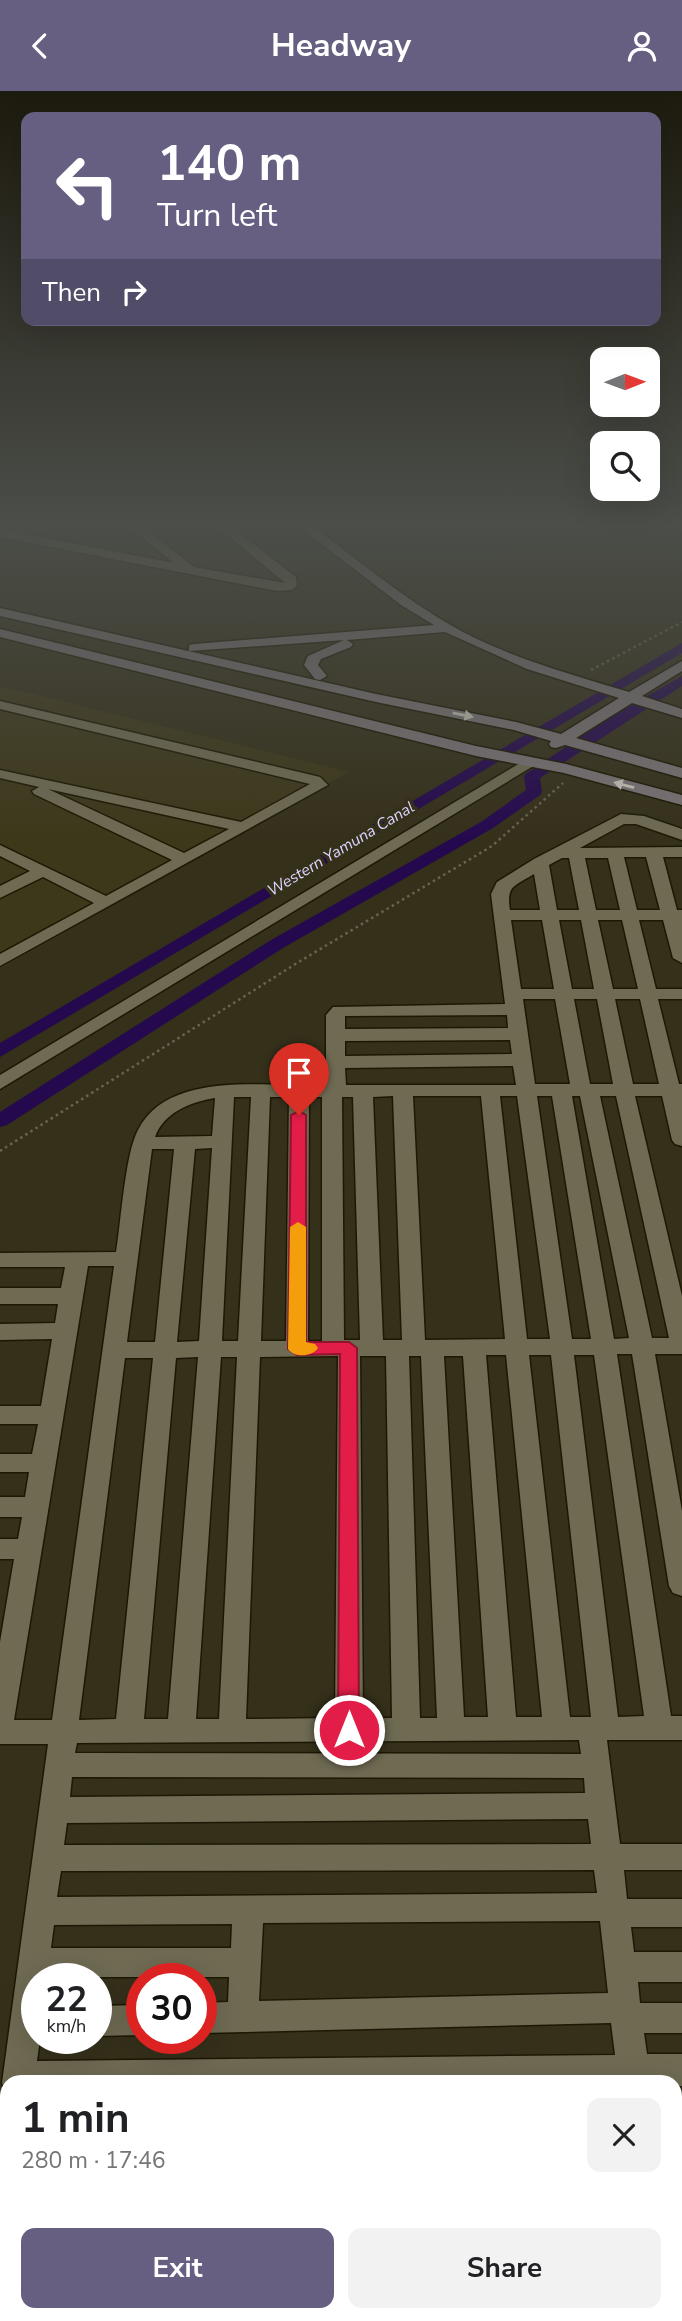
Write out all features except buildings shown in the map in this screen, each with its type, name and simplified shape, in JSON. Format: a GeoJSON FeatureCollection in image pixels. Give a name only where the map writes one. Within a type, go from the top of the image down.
{"type":"FeatureCollection","features":[{"type":"Feature","properties":{"kind":"street"},"geometry":{"type":"LineString","coordinates":[[92,632],[410,705],[516,726],[682,773]]}},
{"type":"Feature","properties":{"kind":"street"},"geometry":{"type":"LineString","coordinates":[[124,632],[401,696],[410,705]]}},
{"type":"Feature","properties":{"kind":"street"},"geometry":{"type":"LineString","coordinates":[[194,648],[440,632]]}},
{"type":"Feature","properties":{"kind":"street"},"geometry":{"type":"LineString","coordinates":[[320,676],[311,665],[315,656],[334,647],[398,635],[441,632]]}},
{"type":"Feature","properties":{"kind":"street"},"geometry":{"type":"LineString","coordinates":[[458,632],[532,666],[589,681],[682,714]]}},
{"type":"Feature","properties":{"kind":"street"},"geometry":{"type":"LineString","coordinates":[[0,633],[476,751],[570,770],[682,800]]}},
{"type":"Feature","properties":{"kind":"street"},"geometry":{"type":"LineString","coordinates":[[0,642],[347,727],[372,730],[387,728],[410,705]]}},
{"type":"Feature","properties":{"kind":"street"},"geometry":{"type":"LineString","coordinates":[[0,1083],[531,762],[682,665]]}},
{"type":"Feature","properties":{"kind":"street"},"geometry":{"type":"LineString","coordinates":[[631,696],[682,707]]}},
{"type":"Feature","properties":{"kind":"street"},"geometry":{"type":"LineString","coordinates":[[0,705],[319,783],[317,787],[0,961]]}},
{"type":"Feature","properties":{"kind":"street"},"geometry":{"type":"LineString","coordinates":[[1,773],[243,827]]}},
{"type":"Feature","properties":{"kind":"street"},"geometry":{"type":"LineString","coordinates":[[1,773],[184,859]]}},
{"type":"Feature","properties":{"kind":"street"},"geometry":{"type":"LineString","coordinates":[[633,2075],[596,1766],[599,1729],[562,1347],[500,889],[540,863],[567,853],[626,818],[638,819],[682,835]]}},
{"type":"Feature","properties":{"kind":"street"},"geometry":{"type":"LineString","coordinates":[[0,850],[106,902]]}},
{"type":"Feature","properties":{"kind":"street"},"geometry":{"type":"LineString","coordinates":[[615,852],[648,994],[676,1090],[682,1140]]}},
{"type":"Feature","properties":{"kind":"street"},"geometry":{"type":"LineString","coordinates":[[653,852],[676,915],[682,958]]}},
{"type":"Feature","properties":{"kind":"street"},"geometry":{"type":"LineString","coordinates":[[567,853],[682,852]]}},
{"type":"Feature","properties":{"kind":"street"},"geometry":{"type":"LineString","coordinates":[[114,1350],[682,1346],[624,1090],[589,915],[567,853]]}},
{"type":"Feature","properties":{"kind":"street"},"geometry":{"type":"LineString","coordinates":[[0,1732],[670,1728],[604,1347],[577,1090],[564,994],[540,863]]}},
{"type":"Feature","properties":{"kind":"street"},"geometry":{"type":"LineString","coordinates":[[0,893],[42,871]]}},
{"type":"Feature","properties":{"kind":"street"},"geometry":{"type":"LineString","coordinates":[[502,915],[676,915]]}},
{"type":"Feature","properties":{"kind":"street"},"geometry":{"type":"LineString","coordinates":[[451,1730],[334,1089],[335,1016],[340,1011],[515,1001],[564,994],[682,994]]}},
{"type":"Feature","properties":{"kind":"street"},"geometry":{"type":"LineString","coordinates":[[336,1035],[520,1034]]}},
{"type":"Feature","properties":{"kind":"street"},"geometry":{"type":"LineString","coordinates":[[336,1062],[524,1059]]}},
{"type":"Feature","properties":{"kind":"street"},"geometry":{"type":"LineString","coordinates":[[232,1730],[261,1089]]}},
{"type":"Feature","properties":{"kind":"street"},"geometry":{"type":"LineString","coordinates":[[297,1349],[299,1089]]}},
{"type":"Feature","properties":{"kind":"street"},"geometry":{"type":"LineString","coordinates":[[363,1090],[383,1348],[406,1730]]}},
{"type":"Feature","properties":{"kind":"street"},"geometry":{"type":"LineString","coordinates":[[349,1730],[403,1090]]}},
{"type":"Feature","properties":{"kind":"street"},"geometry":{"type":"LineString","coordinates":[[490,1090],[556,1729]]}},
{"type":"Feature","properties":{"kind":"street"},"geometry":{"type":"LineString","coordinates":[[577,1090],[642,1347],[679,1553],[682,1586]]}},
{"type":"Feature","properties":{"kind":"street"},"geometry":{"type":"LineString","coordinates":[[246,1962],[34,1963],[126,1259],[143,1143],[149,1125],[180,1100],[200,1093],[225,1091],[676,1090]]}},
{"type":"Feature","properties":{"kind":"street"},"geometry":{"type":"LineString","coordinates":[[181,1731],[211,1349],[225,1091]]}},
{"type":"Feature","properties":{"kind":"street"},"geometry":{"type":"LineString","coordinates":[[129,1731],[163,1349],[185,1142]]}},
{"type":"Feature","properties":{"kind":"street"},"geometry":{"type":"LineString","coordinates":[[143,1143],[222,1142]]}},
{"type":"Feature","properties":{"kind":"street"},"geometry":{"type":"LineString","coordinates":[[0,1260],[126,1259]]}},
{"type":"Feature","properties":{"kind":"street"},"geometry":{"type":"LineString","coordinates":[[1,1707],[10,1595],[29,1549],[76,1263],[80,1260]]}},
{"type":"Feature","properties":{"kind":"street"},"geometry":{"type":"LineString","coordinates":[[0,1296],[71,1296]]}},
{"type":"Feature","properties":{"kind":"street"},"geometry":{"type":"LineString","coordinates":[[0,1332],[65,1331]]}},
{"type":"Feature","properties":{"kind":"street"},"geometry":{"type":"LineString","coordinates":[[474,1347],[503,1729]]}},
{"type":"Feature","properties":{"kind":"street"},"geometry":{"type":"LineString","coordinates":[[0,1415],[51,1415]]}},
{"type":"Feature","properties":{"kind":"street"},"geometry":{"type":"LineString","coordinates":[[0,1463],[43,1463]]}},
{"type":"Feature","properties":{"kind":"street"},"geometry":{"type":"LineString","coordinates":[[0,1507],[36,1507]]}},
{"type":"Feature","properties":{"kind":"street"},"geometry":{"type":"LineString","coordinates":[[0,1549],[29,1549]]}},
{"type":"Feature","properties":{"kind":"street"},"geometry":{"type":"LineString","coordinates":[[61,1765],[596,1766]]}},
{"type":"Feature","properties":{"kind":"street"},"geometry":{"type":"LineString","coordinates":[[54,1810],[601,1806]]}},
{"type":"Feature","properties":{"kind":"street"},"geometry":{"type":"LineString","coordinates":[[48,1858],[682,1857]]}},
{"type":"Feature","properties":{"kind":"street"},"geometry":{"type":"LineString","coordinates":[[243,2017],[248,1910]]}},
{"type":"Feature","properties":{"kind":"street"},"geometry":{"type":"LineString","coordinates":[[41,1911],[613,1910],[682,1913]]}},
{"type":"Feature","properties":{"kind":"street"},"geometry":{"type":"LineString","coordinates":[[620,1967],[682,1967]]}},
{"type":"Feature","properties":{"kind":"street"},"geometry":{"type":"LineString","coordinates":[[217,2018],[626,2013],[682,2018]]}},
{"type":"Feature","properties":{"kind":"street"},"geometry":{"type":"LineString","coordinates":[[20,2075],[24,2054]]}},
{"type":"Feature","properties":{"kind":"street"},"geometry":{"type":"LineString","coordinates":[[641,2075],[682,2070]]}},
{"type":"Feature","properties":{"kind":"path"},"geometry":{"type":"LineString","coordinates":[[589,681],[666,632]]}},
{"type":"Feature","properties":{"kind":"path"},"geometry":{"type":"LineString","coordinates":[[0,1150],[297,963],[492,846],[548,800],[570,770]]}},
{"type":"Feature","properties":{"kind":"shaded area"},"geometry":{"type":"Polygon","coordinates":[[[0,686],[349,772],[0,969],[0,686]]]}},
{"type":"Feature","properties":{"kind":"waterway","name":"Western Yamuna Canal"},"geometry":{"type":"LineString","coordinates":[[0,1051],[682,647]]}},
{"type":"Feature","properties":{"kind":"waterway"},"geometry":{"type":"LineString","coordinates":[[0,1121],[277,944],[487,825],[534,792],[532,776],[614,721],[682,680]]}},
{"type":"Feature","properties":{"kind":"slow traffic"},"geometry":{"type":"LineString","coordinates":[[298,1227],[297,1349],[309,1348]]}},
{"type":"Feature","properties":{"kind":"route"},"geometry":{"type":"LineString","coordinates":[[299,1115],[297,1349],[349,1348],[349,1730]]}}]}
